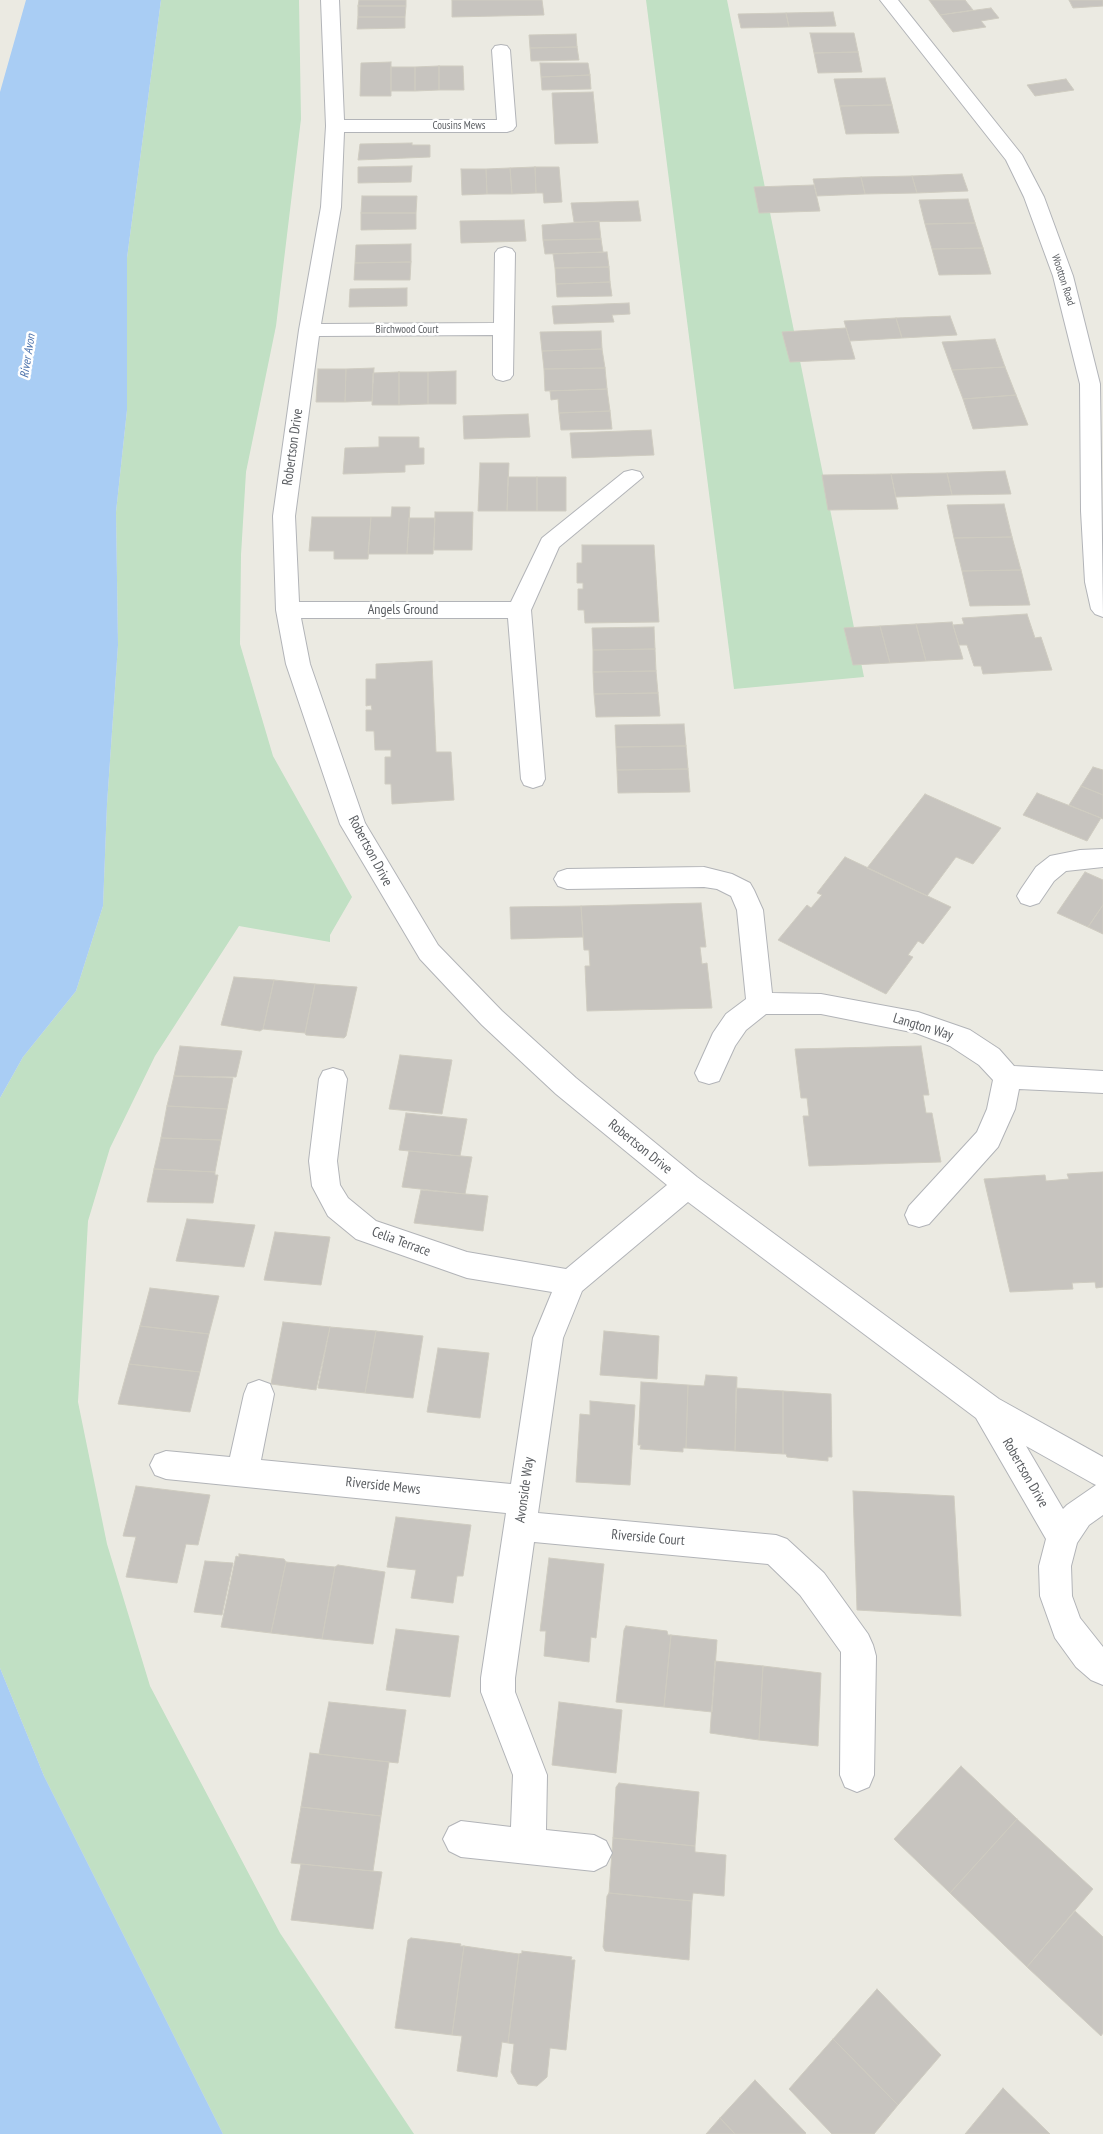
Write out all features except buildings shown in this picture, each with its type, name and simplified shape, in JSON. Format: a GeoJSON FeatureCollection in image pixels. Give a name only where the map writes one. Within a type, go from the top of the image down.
{"type":"FeatureCollection","features":[{"type":"Feature","properties":{"kind":"street","name":"Robertson Drive"},"geometry":{"type":"LineString","coordinates":[[330,0],[335,126],[331,207],[309,330],[284,516],[288,610],[298,664],[353,824],[429,952],[492,1018],[566,1086],[687,1185],[988,1409],[1103,1473]]}},
{"type":"Feature","properties":{"kind":"street","name":"Wootton Road"},"geometry":{"type":"LineString","coordinates":[[889,0],[987,121],[1019,166],[1034,197],[1062,276],[1096,384],[1094,555],[1096,582],[1103,609]]}},
{"type":"Feature","properties":{"kind":"street","name":"Cousins Mews"},"geometry":{"type":"LineString","coordinates":[[335,126],[507,126],[502,50]]}},
{"type":"Feature","properties":{"kind":"street"},"geometry":{"type":"LineString","coordinates":[[503,375],[504,253]]}},
{"type":"Feature","properties":{"kind":"street","name":"Birchwood Court"},"geometry":{"type":"LineString","coordinates":[[309,330],[504,329]]}},
{"type":"Feature","properties":{"kind":"street"},"geometry":{"type":"LineString","coordinates":[[533,779],[519,610],[550,543],[632,477]]}},
{"type":"Feature","properties":{"kind":"street","name":"Angels Ground"},"geometry":{"type":"LineString","coordinates":[[288,610],[519,610]]}},
{"type":"Feature","properties":{"kind":"street"},"geometry":{"type":"LineString","coordinates":[[1030,896],[1046,874],[1059,863],[1080,859],[1103,858]]}},
{"type":"Feature","properties":{"kind":"street"},"geometry":{"type":"LineString","coordinates":[[567,879],[704,876],[724,881],[741,890],[750,910],[760,1003],[736,1022],[723,1041],[709,1073]]}},
{"type":"Feature","properties":{"kind":"street","name":"Langton Way"},"geometry":{"type":"LineString","coordinates":[[760,1003],[821,1004],[918,1023],[960,1038],[989,1057],[1007,1077]]}},
{"type":"Feature","properties":{"kind":"street"},"geometry":{"type":"LineString","coordinates":[[919,1215],[988,1139],[1001,1109],[1007,1077],[1103,1082]]}},
{"type":"Feature","properties":{"kind":"street","name":"Celia Terrace"},"geometry":{"type":"LineString","coordinates":[[333,1079],[323,1161],[326,1186],[338,1207],[352,1220],[366,1230],[467,1265],[571,1283]]}},
{"type":"Feature","properties":{"kind":"street","name":"Avonside Way"},"geometry":{"type":"LineString","coordinates":[[528,1846],[530,1775],[498,1692],[498,1678],[548,1338],[571,1283],[687,1185]]}},
{"type":"Feature","properties":{"kind":"street"},"geometry":{"type":"LineString","coordinates":[[243,1472],[259,1394]]}},
{"type":"Feature","properties":{"kind":"street","name":"Robertson Drive"},"geometry":{"type":"LineString","coordinates":[[988,1409],[1062,1537]]}},
{"type":"Feature","properties":{"kind":"street","name":"Riverside Mews"},"geometry":{"type":"LineString","coordinates":[[166,1465],[243,1472],[522,1513]]}},
{"type":"Feature","properties":{"kind":"street"},"geometry":{"type":"LineString","coordinates":[[1103,1497],[1078,1515],[1062,1537],[1055,1566],[1056,1596],[1068,1628],[1088,1656],[1103,1669]]}},
{"type":"Feature","properties":{"kind":"street","name":"Riverside Court"},"geometry":{"type":"LineString","coordinates":[[522,1513],[776,1550],[812,1584],[856,1645],[859,1656],[857,1775]]}},
{"type":"Feature","properties":{"kind":"street"},"geometry":{"type":"LineString","coordinates":[[461,1839],[594,1853]]}},
{"type":"Feature","properties":{"kind":"green space"},"geometry":{"type":"Polygon","coordinates":[[[161,0],[299,0],[301,119],[276,326],[246,472],[241,555],[240,644],[273,756],[352,897],[330,935],[330,942],[239,926],[155,1056],[110,1148],[88,1221],[78,1402],[107,1544],[150,1686],[280,1933],[414,2134],[223,2134],[44,1776],[0,1668],[0,1098],[23,1057],[76,991],[103,906],[107,804],[118,645],[116,512],[127,410],[127,258],[161,0]]]}},
{"type":"Feature","properties":{"kind":"green space"},"geometry":{"type":"Polygon","coordinates":[[[646,0],[727,0],[864,677],[734,689],[646,0]]]}},
{"type":"Feature","properties":{"kind":"water","name":"River Avon"},"geometry":{"type":"Polygon","coordinates":[[[26,0],[161,0],[127,258],[127,410],[116,512],[118,645],[107,804],[103,906],[76,991],[23,1057],[0,1098],[0,92],[26,0]]]}},
{"type":"Feature","properties":{"kind":"water"},"geometry":{"type":"Polygon","coordinates":[[[0,1668],[44,1776],[223,2134],[0,2134],[0,1668]]]}}]}
